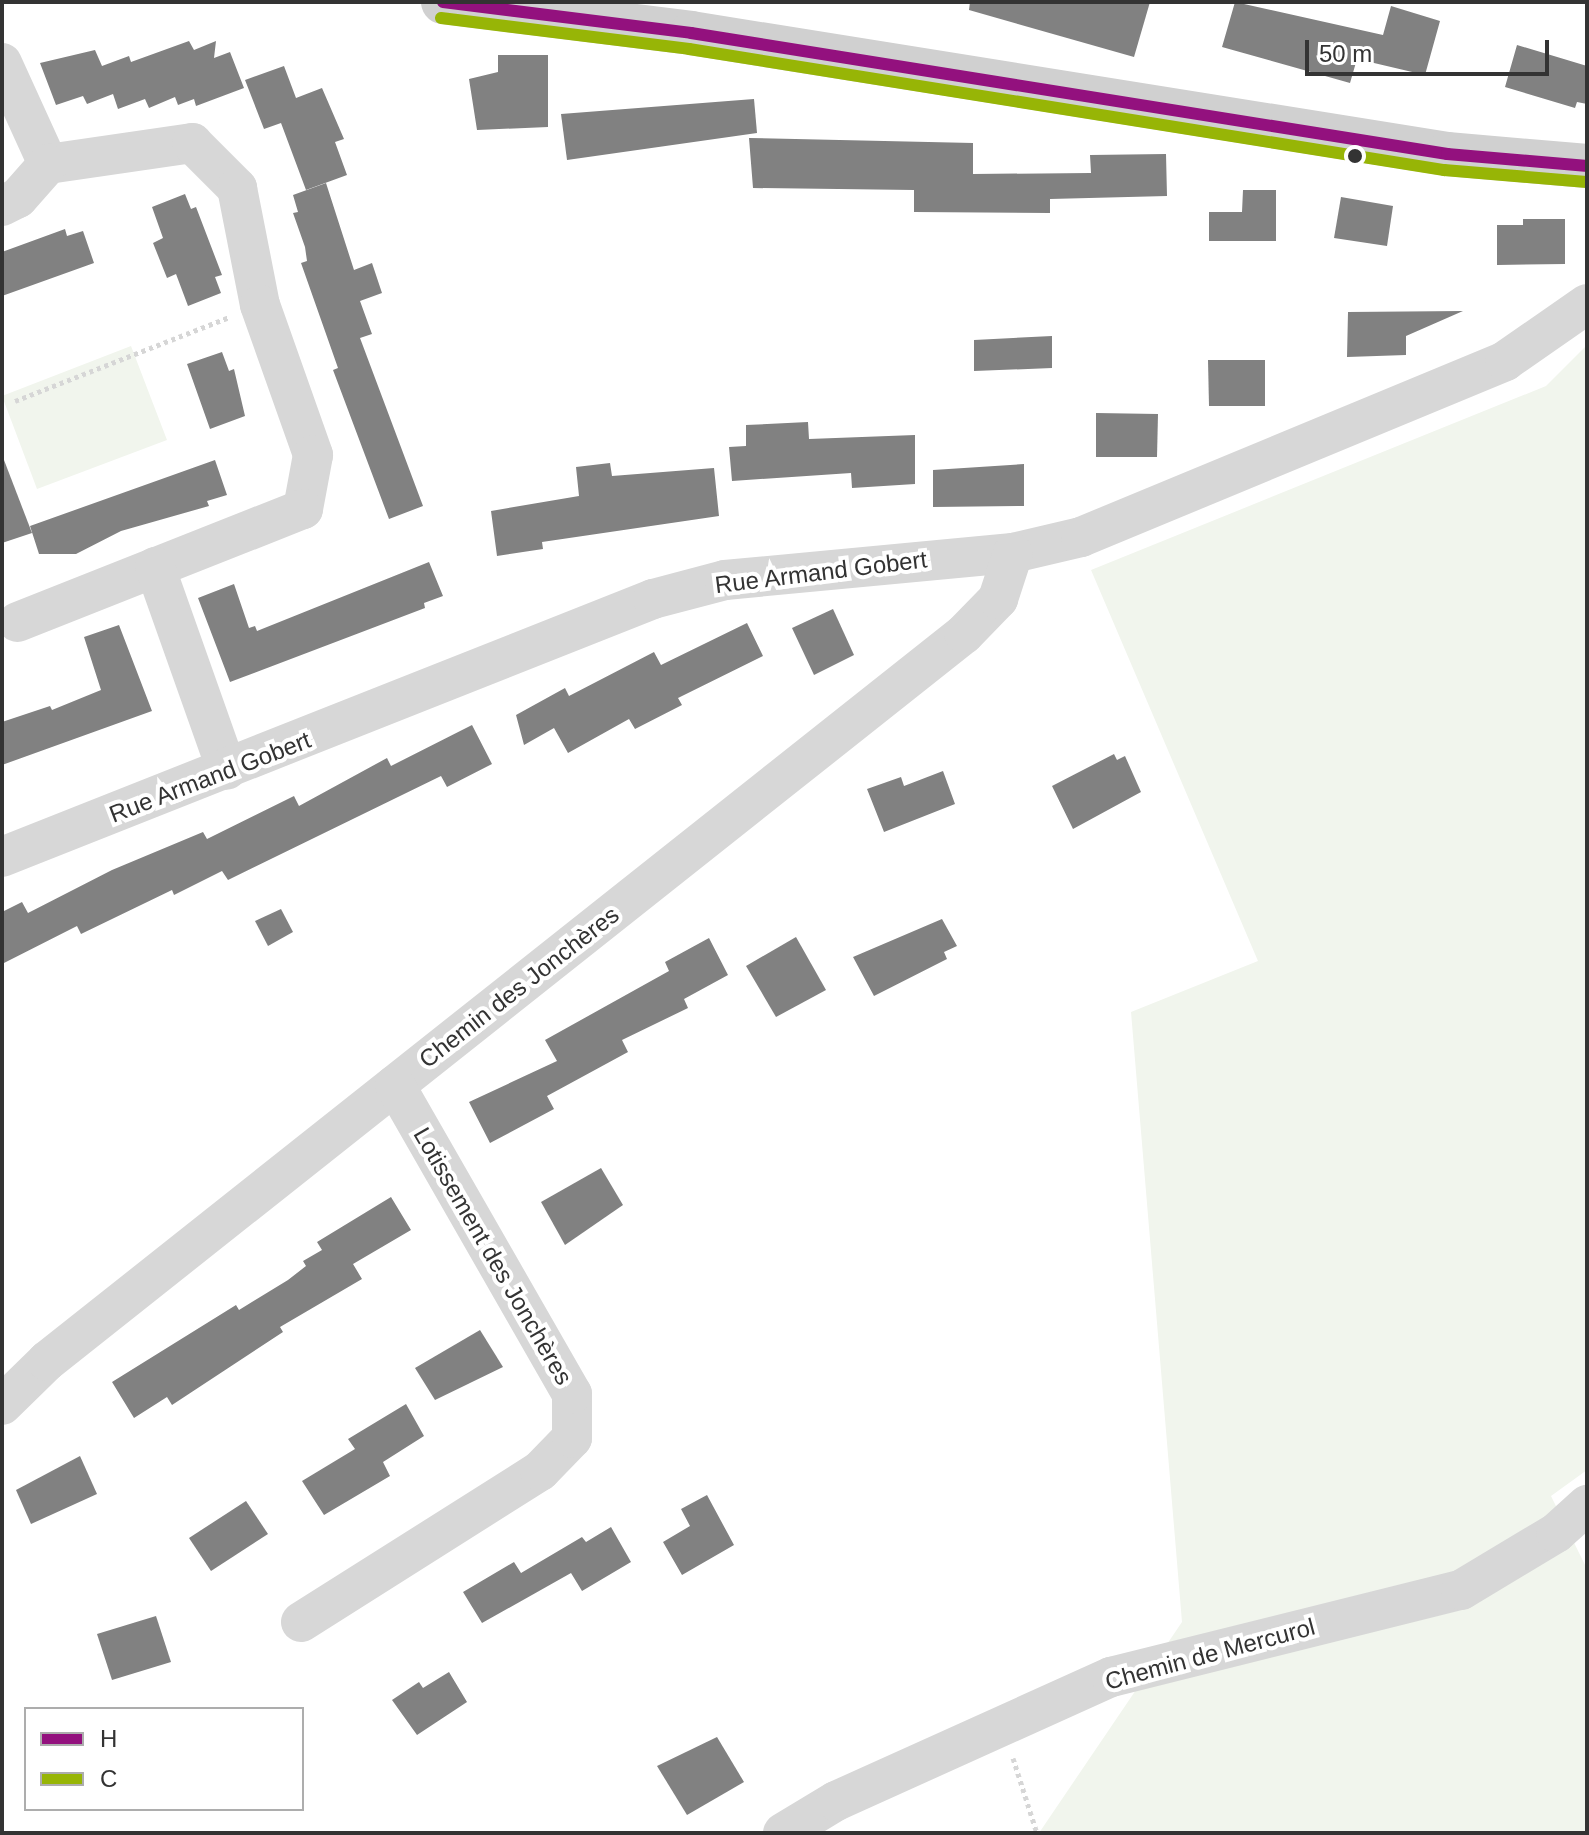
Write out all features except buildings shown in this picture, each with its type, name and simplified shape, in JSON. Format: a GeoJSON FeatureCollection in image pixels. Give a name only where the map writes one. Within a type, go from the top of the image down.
{"type":"FeatureCollection","features":[{"type":"Feature","properties":{"kind":"main road"},"geometry":{"type":"LineString","coordinates":[[443,2],[691,33],[1447,154],[1587,166]]}},
{"type":"Feature","properties":{"kind":"street"},"geometry":{"type":"LineString","coordinates":[[2,63],[48,164]]}},
{"type":"Feature","properties":{"kind":"street"},"geometry":{"type":"LineString","coordinates":[[2,206],[18,198],[48,164],[192,143],[237,188],[260,305],[313,455],[303,509],[18,622]]}},
{"type":"Feature","properties":{"kind":"street","name":"Rue Armand Gobert"},"geometry":{"type":"LineString","coordinates":[[2,857],[653,599],[725,580],[1013,553],[1081,537],[1505,361],[1587,304]]}},
{"type":"Feature","properties":{"kind":"street","name":"Chemin des Jonchères"},"geometry":{"type":"LineString","coordinates":[[2,1405],[47,1361],[964,634],[998,599],[1013,553]]}},
{"type":"Feature","properties":{"kind":"street"},"geometry":{"type":"LineString","coordinates":[[155,567],[227,770]]}},
{"type":"Feature","properties":{"kind":"street","name":"Lotissement des Jonchères"},"geometry":{"type":"LineString","coordinates":[[301,1622],[540,1471],[572,1438],[572,1394],[395,1085]]}},
{"type":"Feature","properties":{"kind":"street","name":"Chemin de Mercurol"},"geometry":{"type":"LineString","coordinates":[[783,1833],[836,1801],[1111,1677],[1461,1590],[1556,1533],[1587,1505]]}},
{"type":"Feature","properties":{"kind":"path"},"geometry":{"type":"LineString","coordinates":[[15,401],[260,305]]}},
{"type":"Feature","properties":{"kind":"path"},"geometry":{"type":"LineString","coordinates":[[1001,1727],[1037,1833]]}},
{"type":"Feature","properties":{"kind":"shaded area"},"geometry":{"type":"Polygon","coordinates":[[[1587,345],[1587,1470],[1551,1496],[1587,1569],[1587,1833],[1039,1833],[1182,1622],[1131,1012],[1258,961],[1091,570],[1546,386],[1587,345]]]}},
{"type":"Feature","properties":{"kind":"shaded area"},"geometry":{"type":"Polygon","coordinates":[[[131,346],[167,440],[37,489],[2,396],[131,346]]]}},
{"type":"Feature","properties":{"kind":"transit line","name":"H"},"geometry":{"type":"LineString","coordinates":[[443,2],[691,33],[1447,154],[1587,166]]}},
{"type":"Feature","properties":{"kind":"transit line","name":"C"},"geometry":{"type":"LineString","coordinates":[[441,18],[689,49],[1444,170],[1586,182]]}}]}
